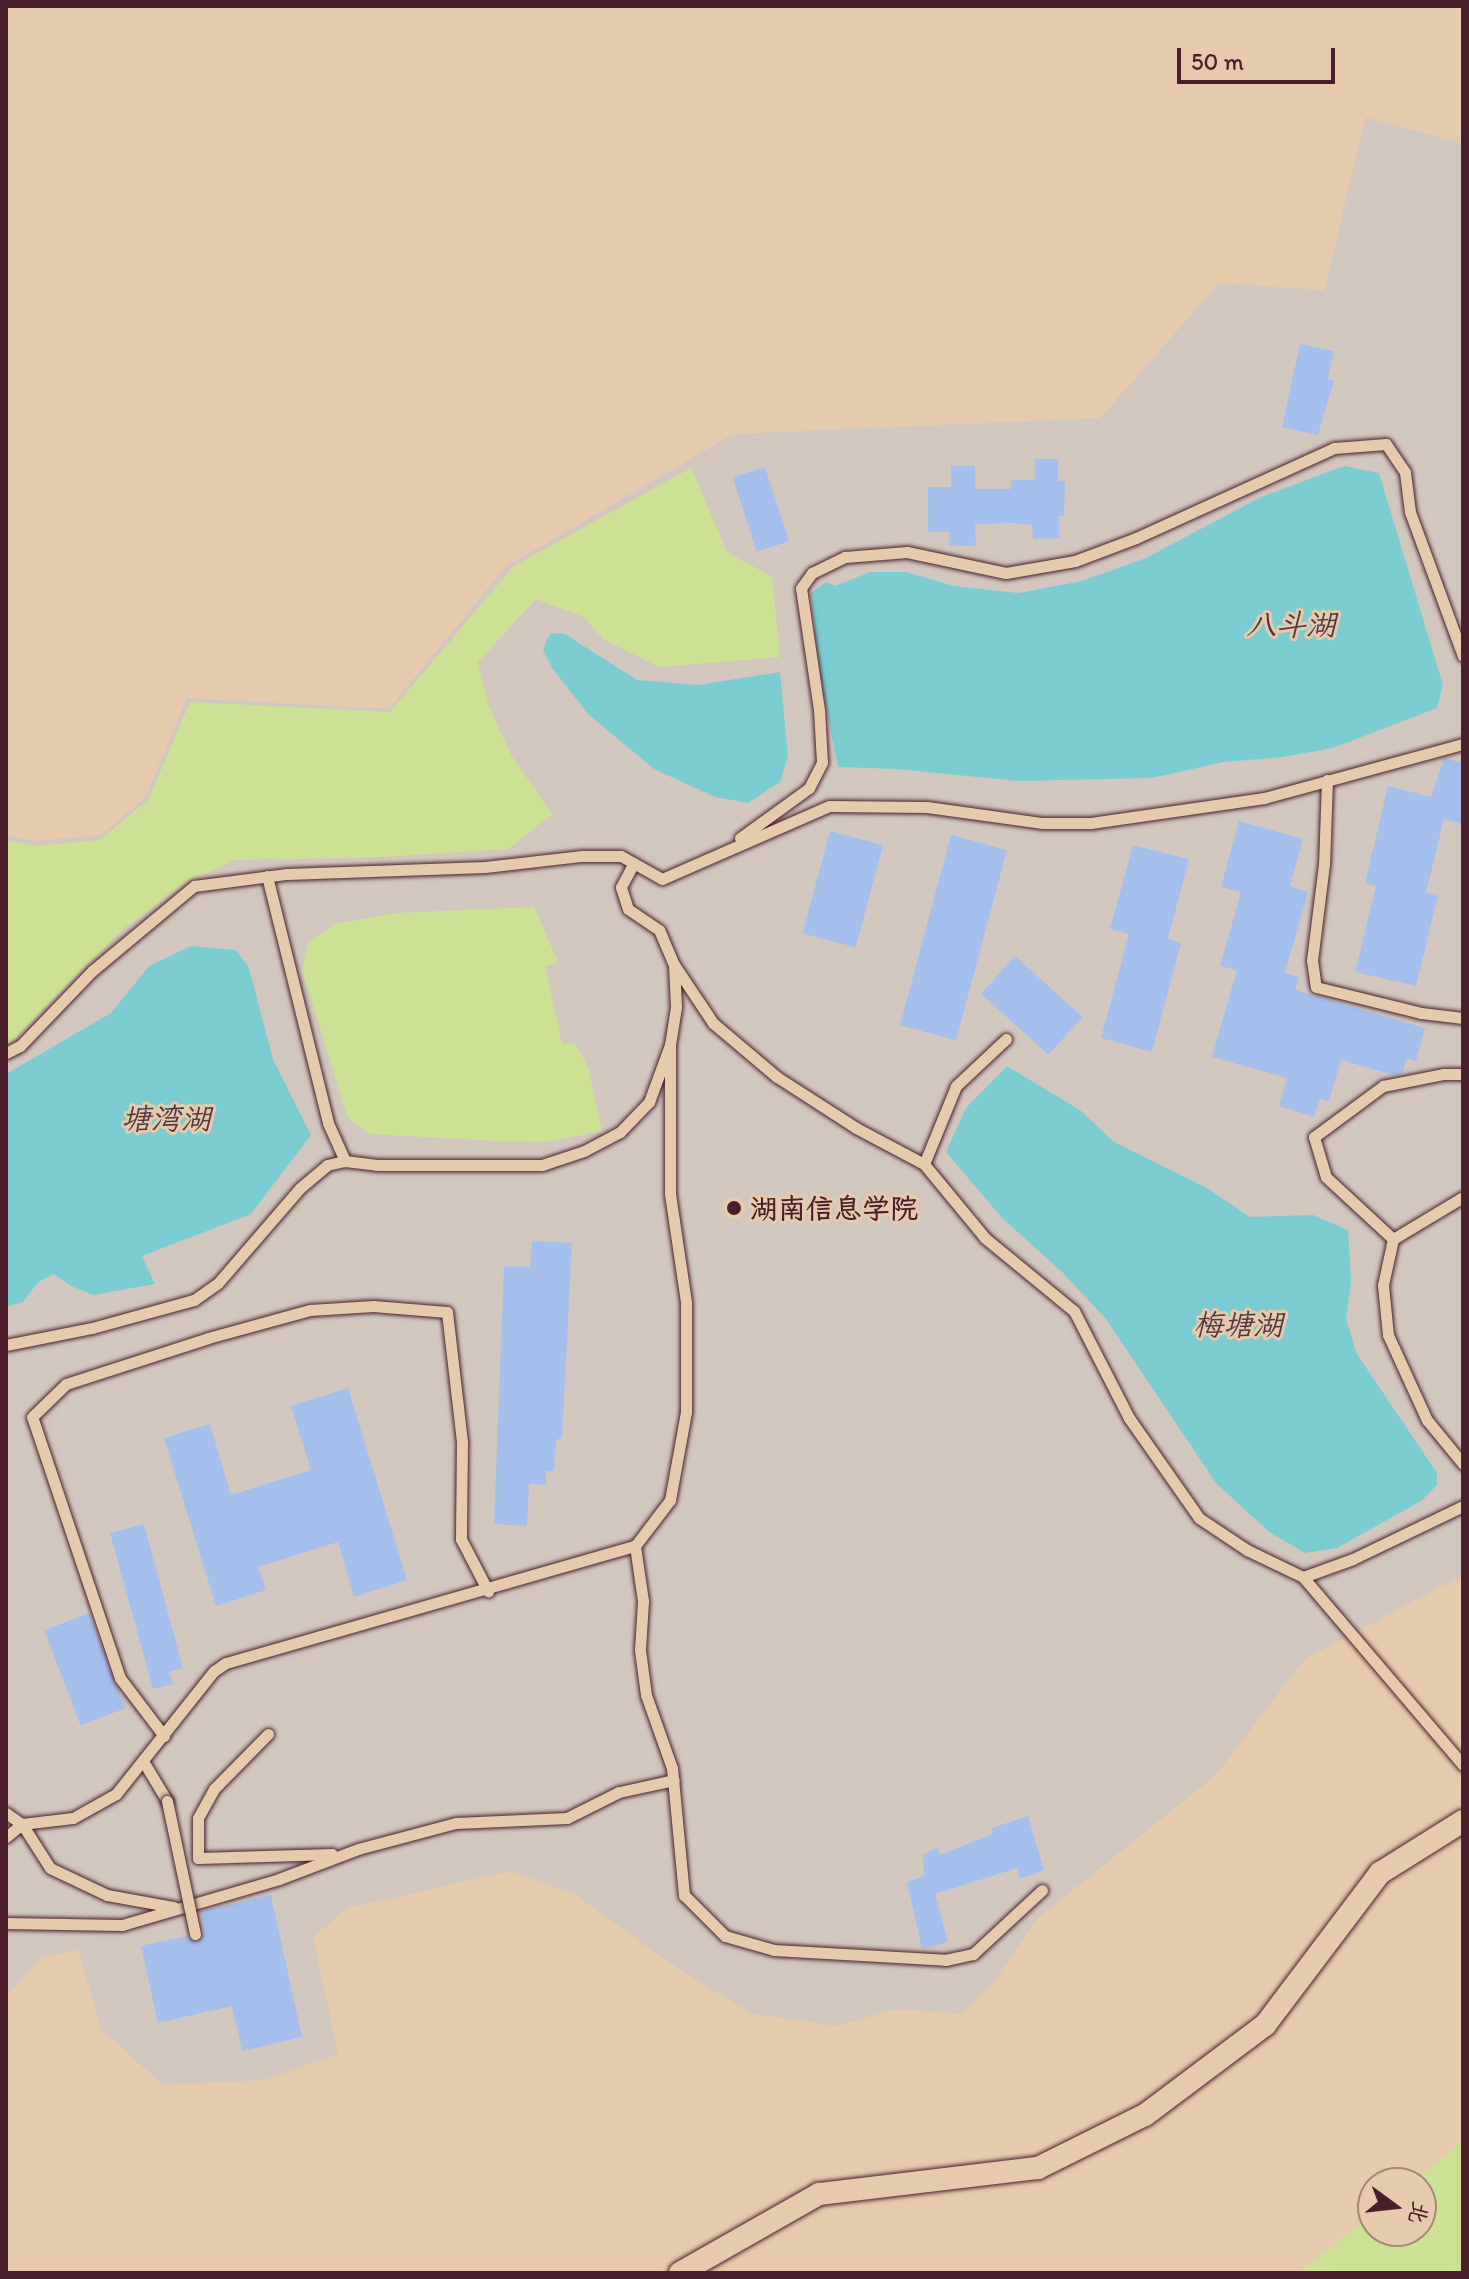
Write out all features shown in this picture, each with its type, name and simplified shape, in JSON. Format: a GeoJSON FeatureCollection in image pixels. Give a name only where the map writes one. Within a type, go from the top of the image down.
{"type":"FeatureCollection","features":[{"type":"Feature","properties":{"kind":"street"},"geometry":{"type":"LineString","coordinates":[[680,2273],[819,2194],[1038,2168],[1145,2115],[1265,2025],[1380,1873],[1463,1821]]}},
{"type":"Feature","properties":{"kind":"lane"},"geometry":{"type":"LineString","coordinates":[[726,848],[809,788],[822,762],[819,710],[801,588],[812,573],[845,557],[907,552],[1006,573],[1075,561],[1136,538],[1334,448],[1386,444],[1405,472],[1410,512],[1463,656]]}},
{"type":"Feature","properties":{"kind":"lane"},"geometry":{"type":"LineString","coordinates":[[6,1053],[20,1046],[92,971],[194,886],[267,876],[485,867],[582,856],[621,856],[662,879],[726,848],[829,806],[927,807],[1043,823],[1091,823],[1264,798],[1463,744]]}},
{"type":"Feature","properties":{"kind":"lane"},"geometry":{"type":"LineString","coordinates":[[1327,780],[1324,864],[1312,960],[1316,987],[1421,1013],[1463,1018]]}},
{"type":"Feature","properties":{"kind":"lane"},"geometry":{"type":"LineString","coordinates":[[634,863],[621,887],[628,909],[659,930],[674,965],[713,1023],[777,1077],[856,1128],[924,1164],[985,1238],[1074,1311],[1129,1418],[1199,1518],[1247,1550],[1303,1577],[1463,1765]]}},
{"type":"Feature","properties":{"kind":"lane"},"geometry":{"type":"LineString","coordinates":[[267,876],[328,1123],[345,1161]]}},
{"type":"Feature","properties":{"kind":"lane"},"geometry":{"type":"LineString","coordinates":[[6,1837],[22,1824],[73,1818],[116,1794],[214,1671],[226,1663],[488,1591],[635,1546],[670,1500],[686,1412],[686,1302],[670,1193],[670,1045],[676,1007],[674,965]]}},
{"type":"Feature","properties":{"kind":"lane"},"geometry":{"type":"LineString","coordinates":[[924,1164],[956,1086],[1006,1039]]}},
{"type":"Feature","properties":{"kind":"lane"},"geometry":{"type":"LineString","coordinates":[[6,1345],[92,1328],[194,1300],[218,1283],[300,1188],[327,1165],[345,1161],[377,1165],[542,1165],[584,1151],[620,1132],[649,1102],[670,1045]]}},
{"type":"Feature","properties":{"kind":"lane"},"geometry":{"type":"LineString","coordinates":[[1393,1239],[1326,1177],[1314,1137],[1383,1086],[1443,1074],[1463,1074]]}},
{"type":"Feature","properties":{"kind":"lane"},"geometry":{"type":"LineString","coordinates":[[1463,1197],[1393,1239],[1383,1285],[1388,1335],[1427,1420],[1463,1464]]}},
{"type":"Feature","properties":{"kind":"lane"},"geometry":{"type":"LineString","coordinates":[[164,1736],[120,1678],[32,1417],[66,1384],[208,1338],[310,1310],[373,1306],[447,1312],[462,1441],[461,1539],[488,1591]]}},
{"type":"Feature","properties":{"kind":"lane"},"geometry":{"type":"LineString","coordinates":[[1303,1577],[1353,1559],[1463,1506]]}},
{"type":"Feature","properties":{"kind":"lane"},"geometry":{"type":"LineString","coordinates":[[635,1546],[643,1601],[640,1650],[646,1695],[674,1780],[684,1895],[725,1936],[774,1950],[945,1960],[973,1954],[1042,1890]]}},
{"type":"Feature","properties":{"kind":"lane"},"geometry":{"type":"LineString","coordinates":[[268,1734],[214,1789],[198,1818],[198,1858],[345,1854]]}},
{"type":"Feature","properties":{"kind":"lane"},"geometry":{"type":"LineString","coordinates":[[143,1761],[167,1801],[195,1934]]}},
{"type":"Feature","properties":{"kind":"lane"},"geometry":{"type":"LineString","coordinates":[[6,1923],[122,1925],[279,1879],[345,1854],[456,1823],[567,1818],[619,1792],[674,1780]]}},
{"type":"Feature","properties":{"kind":"lane"},"geometry":{"type":"LineString","coordinates":[[6,1813],[22,1824],[50,1868],[107,1895],[179,1908]]}},
{"type":"Feature","properties":{"kind":"shaded area","name":"湖南信息学院"},"geometry":{"type":"Polygon","coordinates":[[[1366,117],[1463,144],[1463,1575],[1305,1659],[1215,1776],[1037,1919],[993,1983],[961,2014],[897,2009],[836,2026],[749,2013],[667,1961],[576,1895],[511,1871],[348,1908],[313,1937],[338,2054],[264,2080],[163,2085],[101,2029],[78,1949],[41,1958],[6,1997],[6,835],[34,841],[101,835],[145,798],[187,698],[389,709],[505,567],[733,434],[1100,418],[1219,283],[1324,290],[1366,117]]]}},
{"type":"Feature","properties":{"kind":"green space"},"geometry":{"type":"Polygon","coordinates":[[[691,468],[727,552],[772,577],[780,657],[660,667],[604,640],[584,617],[536,599],[478,662],[489,707],[511,755],[552,814],[508,849],[381,857],[235,860],[187,882],[121,931],[6,1047],[6,840],[35,846],[100,840],[148,800],[190,702],[390,712],[514,566],[691,468]]]}},
{"type":"Feature","properties":{"kind":"green space"},"geometry":{"type":"Polygon","coordinates":[[[534,907],[558,962],[545,966],[562,1044],[575,1043],[588,1067],[602,1131],[547,1142],[496,1141],[369,1134],[348,1118],[302,970],[308,943],[335,924],[396,913],[534,907]]]}},
{"type":"Feature","properties":{"kind":"green space"},"geometry":{"type":"Polygon","coordinates":[[[1463,2141],[1463,2273],[1299,2273],[1357,2226],[1357,2247],[1437,2247],[1437,2167],[1431,2167],[1463,2141]]]}},
{"type":"Feature","properties":{"kind":"water","name":"八斗湖"},"geometry":{"type":"Polygon","coordinates":[[[1344,466],[1379,473],[1443,685],[1437,708],[1333,748],[1283,757],[1224,762],[1152,778],[1019,781],[897,769],[838,767],[819,674],[811,593],[826,582],[835,586],[870,572],[906,572],[954,586],[1019,593],[1082,581],[1146,558],[1261,497],[1344,466]]]}},
{"type":"Feature","properties":{"kind":"water"},"geometry":{"type":"Polygon","coordinates":[[[550,633],[565,634],[637,680],[699,685],[780,672],[788,756],[780,782],[748,803],[715,797],[654,769],[589,715],[552,668],[543,650],[550,633]]]}},
{"type":"Feature","properties":{"kind":"water","name":"塘湾湖"},"geometry":{"type":"Polygon","coordinates":[[[191,946],[236,950],[249,968],[273,1059],[311,1135],[251,1214],[142,1256],[155,1284],[93,1295],[71,1286],[54,1274],[38,1282],[23,1302],[6,1307],[6,1074],[111,1013],[149,966],[191,946]]]}},
{"type":"Feature","properties":{"kind":"water","name":"梅塘湖"},"geometry":{"type":"Polygon","coordinates":[[[1007,1066],[1080,1110],[1114,1142],[1207,1188],[1250,1217],[1313,1215],[1348,1230],[1351,1281],[1346,1319],[1357,1354],[1437,1473],[1437,1485],[1421,1501],[1337,1548],[1305,1553],[1268,1531],[1216,1483],[1106,1319],[1062,1272],[1002,1218],[946,1152],[966,1108],[1007,1066]]]}},
{"type":"Feature","properties":{"kind":"building"},"geometry":{"type":"Polygon","coordinates":[[[1300,344],[1334,351],[1328,379],[1334,380],[1318,435],[1282,427],[1300,344]]]}},
{"type":"Feature","properties":{"kind":"building"},"geometry":{"type":"Polygon","coordinates":[[[1035,459],[1058,459],[1058,481],[1065,481],[1064,516],[1059,516],[1059,538],[1033,539],[1032,525],[975,524],[976,546],[949,546],[949,532],[928,532],[928,487],[951,487],[951,466],[975,466],[975,489],[1011,489],[1011,480],[1035,480],[1035,459]]]}},
{"type":"Feature","properties":{"kind":"building"},"geometry":{"type":"Polygon","coordinates":[[[765,467],[789,541],[757,552],[733,478],[765,467]]]}},
{"type":"Feature","properties":{"kind":"building"},"geometry":{"type":"Polygon","coordinates":[[[1444,758],[1463,763],[1463,824],[1444,819],[1426,893],[1438,896],[1416,986],[1355,972],[1376,886],[1365,883],[1388,786],[1431,797],[1444,758]]]}},
{"type":"Feature","properties":{"kind":"building"},"geometry":{"type":"Polygon","coordinates":[[[1239,821],[1303,839],[1290,886],[1308,892],[1285,973],[1299,977],[1295,990],[1425,1028],[1416,1061],[1407,1058],[1402,1074],[1393,1075],[1341,1060],[1329,1101],[1320,1099],[1314,1117],[1279,1106],[1287,1078],[1212,1057],[1237,970],[1220,966],[1241,892],[1221,887],[1239,821]]]}},
{"type":"Feature","properties":{"kind":"building"},"geometry":{"type":"Polygon","coordinates":[[[830,831],[883,845],[856,948],[803,933],[830,831]]]}},
{"type":"Feature","properties":{"kind":"building"},"geometry":{"type":"Polygon","coordinates":[[[951,835],[1007,850],[956,1040],[900,1025],[951,835]]]}},
{"type":"Feature","properties":{"kind":"building"},"geometry":{"type":"Polygon","coordinates":[[[1133,845],[1189,859],[1168,939],[1181,943],[1152,1052],[1101,1038],[1129,934],[1110,929],[1133,845]]]}},
{"type":"Feature","properties":{"kind":"building"},"geometry":{"type":"Polygon","coordinates":[[[1015,956],[1083,1017],[1049,1055],[981,994],[1015,956]]]}},
{"type":"Feature","properties":{"kind":"building"},"geometry":{"type":"Polygon","coordinates":[[[532,1241],[572,1243],[562,1438],[556,1440],[554,1471],[546,1471],[546,1485],[529,1484],[527,1526],[494,1524],[504,1266],[530,1267],[532,1241]]]}},
{"type":"Feature","properties":{"kind":"building"},"geometry":{"type":"Polygon","coordinates":[[[348,1388],[407,1580],[354,1597],[338,1542],[258,1567],[266,1590],[216,1606],[164,1438],[210,1424],[231,1495],[311,1470],[291,1406],[348,1388]]]}},
{"type":"Feature","properties":{"kind":"building"},"geometry":{"type":"Polygon","coordinates":[[[144,1524],[183,1668],[169,1672],[173,1684],[153,1689],[110,1533],[144,1524]]]}},
{"type":"Feature","properties":{"kind":"building"},"geometry":{"type":"Polygon","coordinates":[[[89,1613],[126,1708],[81,1725],[44,1630],[89,1613]]]}},
{"type":"Feature","properties":{"kind":"building"},"geometry":{"type":"Polygon","coordinates":[[[1028,1816],[1044,1870],[1020,1879],[1017,1868],[935,1894],[948,1942],[922,1949],[907,1882],[924,1876],[923,1855],[938,1847],[940,1855],[993,1834],[992,1828],[1028,1816]]]}},
{"type":"Feature","properties":{"kind":"building"},"geometry":{"type":"Polygon","coordinates":[[[271,1895],[302,2037],[242,2051],[232,2006],[158,2023],[141,1946],[187,1936],[197,1942],[205,1932],[200,1911],[271,1895]]]}},
{"type":"Feature","properties":{"kind":"place","name":"湖南信息学院"},"geometry":{"type":"Point","coordinates":[734,1208]}}]}
